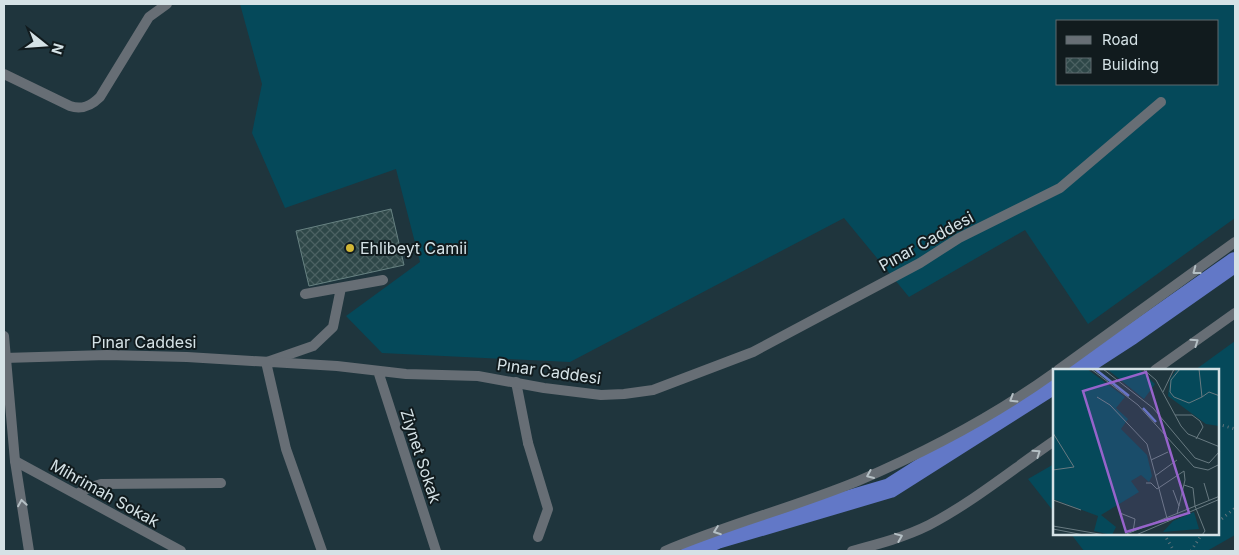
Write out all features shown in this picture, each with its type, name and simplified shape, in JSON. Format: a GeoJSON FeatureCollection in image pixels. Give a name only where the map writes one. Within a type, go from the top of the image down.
{"type":"FeatureCollection","features":[{"type":"Feature","properties":{"kind":"street"},"geometry":{"type":"LineString","coordinates":[[4,74],[70,106],[78,109],[88,106],[100,97],[149,17],[167,4]]}},
{"type":"Feature","properties":{"kind":"street","name":"Pınar Caddesi"},"geometry":{"type":"LineString","coordinates":[[5,358],[107,355],[197,357],[447,376],[478,376],[577,393],[624,394],[653,390],[753,352],[920,263],[959,238],[1060,188],[1160,102]]}},
{"type":"Feature","properties":{"kind":"street"},"geometry":{"type":"LineString","coordinates":[[1059,369],[1235,242]]}},
{"type":"Feature","properties":{"kind":"street"},"geometry":{"type":"LineString","coordinates":[[305,294],[383,280]]}},
{"type":"Feature","properties":{"kind":"street"},"geometry":{"type":"LineString","coordinates":[[322,551],[286,449],[266,362],[313,346],[333,327],[341,288]]}},
{"type":"Feature","properties":{"kind":"street"},"geometry":{"type":"LineString","coordinates":[[1156,369],[1235,313]]}},
{"type":"Feature","properties":{"kind":"street"},"geometry":{"type":"LineString","coordinates":[[4,336],[15,461],[30,551]]}},
{"type":"Feature","properties":{"kind":"street","name":"Ziynet Sokak"},"geometry":{"type":"LineString","coordinates":[[378,371],[436,551]]}},
{"type":"Feature","properties":{"kind":"street"},"geometry":{"type":"LineString","coordinates":[[665,551],[857,481],[915,456],[991,413],[1053,374]]}},
{"type":"Feature","properties":{"kind":"street"},"geometry":{"type":"LineString","coordinates":[[516,382],[528,443],[548,509],[538,537]]}},
{"type":"Feature","properties":{"kind":"street"},"geometry":{"type":"LineString","coordinates":[[852,551],[887,542],[928,526],[954,511],[1053,442]]}},
{"type":"Feature","properties":{"kind":"street","name":"Mihrimah Sokak"},"geometry":{"type":"LineString","coordinates":[[15,461],[181,551]]}},
{"type":"Feature","properties":{"kind":"street"},"geometry":{"type":"LineString","coordinates":[[77,494],[101,484],[221,483]]}},
{"type":"Feature","properties":{"kind":"path"},"geometry":{"type":"LineString","coordinates":[[1219,424],[1235,429]]}},
{"type":"Feature","properties":{"kind":"path"},"geometry":{"type":"LineString","coordinates":[[1219,521],[1235,508]]}},
{"type":"Feature","properties":{"kind":"path"},"geometry":{"type":"LineString","coordinates":[[1165,535],[1174,551]]}},
{"type":"Feature","properties":{"kind":"path"},"geometry":{"type":"LineString","coordinates":[[1191,551],[1201,535]]}},
{"type":"Feature","properties":{"kind":"shaded area"},"geometry":{"type":"Polygon","coordinates":[[[240,4],[1235,4],[1235,218],[1088,324],[1025,230],[909,297],[844,218],[570,362],[382,353],[346,316],[420,262],[396,169],[285,208],[252,133],[262,84],[240,4]]]}},
{"type":"Feature","properties":{"kind":"shaded area"},"geometry":{"type":"Polygon","coordinates":[[[1235,341],[1235,535],[1207,551],[1084,551],[1072,535],[1219,535],[1219,369],[1196,369],[1235,341]]]}},
{"type":"Feature","properties":{"kind":"shaded area"},"geometry":{"type":"Polygon","coordinates":[[[1053,465],[1053,511],[1028,479],[1053,465]]]}},
{"type":"Feature","properties":{"kind":"building","name":"Ehlibeyt Camii"},"geometry":{"type":"Polygon","coordinates":[[[391,209],[404,265],[309,286],[296,231],[391,209]]]}},
{"type":"Feature","properties":{"kind":"waterway"},"geometry":{"type":"LineString","coordinates":[[1079,369],[1131,335],[1235,262]]}},
{"type":"Feature","properties":{"kind":"waterway"},"geometry":{"type":"LineString","coordinates":[[691,551],[717,539],[890,488],[1053,385]]}},
{"type":"Feature","properties":{"kind":"place","name":"Ehlibeyt Camii"},"geometry":{"type":"Point","coordinates":[350,248]}}]}
